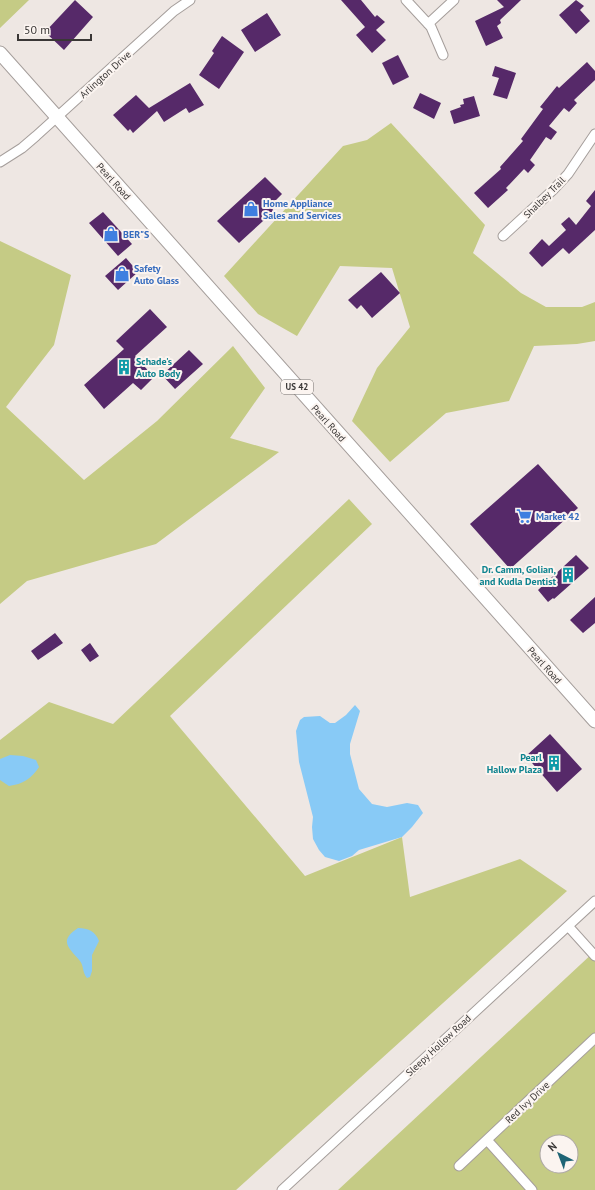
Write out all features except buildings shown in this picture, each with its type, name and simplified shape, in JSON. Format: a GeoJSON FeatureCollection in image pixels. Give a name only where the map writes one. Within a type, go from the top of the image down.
{"type":"FeatureCollection","features":[{"type":"Feature","properties":{"kind":"main road","name":"Pearl Road"},"geometry":{"type":"LineString","coordinates":[[0,53],[595,721]]}},
{"type":"Feature","properties":{"kind":"street","name":"Arlington Drive"},"geometry":{"type":"LineString","coordinates":[[0,162],[22,148],[174,11],[190,0]]}},
{"type":"Feature","properties":{"kind":"street"},"geometry":{"type":"LineString","coordinates":[[406,0],[428,24],[443,55]]}},
{"type":"Feature","properties":{"kind":"street"},"geometry":{"type":"LineString","coordinates":[[428,24],[454,0]]}},
{"type":"Feature","properties":{"kind":"street","name":"Shalbey Trail"},"geometry":{"type":"LineString","coordinates":[[503,236],[554,190],[568,174],[595,134]]}},
{"type":"Feature","properties":{"kind":"street","name":"Sleepy Hollow Road"},"geometry":{"type":"LineString","coordinates":[[282,1190],[595,901]]}},
{"type":"Feature","properties":{"kind":"street"},"geometry":{"type":"LineString","coordinates":[[568,926],[595,956]]}},
{"type":"Feature","properties":{"kind":"street","name":"Red Ivy Drive"},"geometry":{"type":"LineString","coordinates":[[459,1166],[595,1038]]}},
{"type":"Feature","properties":{"kind":"street"},"geometry":{"type":"LineString","coordinates":[[487,1140],[532,1190]]}},
{"type":"Feature","properties":{"kind":"green space"},"geometry":{"type":"Polygon","coordinates":[[[0,0],[29,0],[0,28],[0,0]]]}},
{"type":"Feature","properties":{"kind":"green space"},"geometry":{"type":"Polygon","coordinates":[[[391,123],[485,225],[473,253],[521,293],[546,307],[582,307],[595,302],[595,341],[577,344],[534,346],[509,401],[446,413],[390,462],[352,421],[377,368],[410,327],[392,268],[340,266],[297,336],[258,314],[224,276],[343,146],[367,140],[391,123]]]}},
{"type":"Feature","properties":{"kind":"green space"},"geometry":{"type":"Polygon","coordinates":[[[0,241],[71,275],[54,345],[6,407],[84,480],[157,421],[233,346],[265,388],[230,438],[279,452],[156,544],[27,581],[0,604],[0,241]]]}},
{"type":"Feature","properties":{"kind":"green space"},"geometry":{"type":"Polygon","coordinates":[[[349,499],[372,524],[170,716],[305,876],[402,837],[410,897],[520,859],[567,891],[236,1190],[0,1190],[0,740],[49,702],[113,724],[349,499]]]}},
{"type":"Feature","properties":{"kind":"green space"},"geometry":{"type":"Polygon","coordinates":[[[595,951],[595,1190],[338,1190],[595,951]]]}},
{"type":"Feature","properties":{"kind":"water"},"geometry":{"type":"Polygon","coordinates":[[[355,705],[360,711],[350,744],[350,754],[359,789],[372,804],[387,807],[407,803],[418,805],[423,813],[402,837],[359,850],[352,856],[339,861],[325,857],[313,839],[313,817],[299,762],[296,731],[300,720],[304,717],[320,716],[330,723],[335,723],[346,715],[355,705]]]}},
{"type":"Feature","properties":{"kind":"water"},"geometry":{"type":"Polygon","coordinates":[[[10,755],[23,756],[36,760],[39,767],[33,775],[26,780],[9,786],[0,780],[0,759],[10,755]]]}},
{"type":"Feature","properties":{"kind":"water"},"geometry":{"type":"Polygon","coordinates":[[[78,928],[91,931],[99,941],[92,955],[92,971],[90,977],[87,978],[84,974],[81,963],[67,944],[68,937],[78,928]]]}},
{"type":"Feature","properties":{"kind":"place","name":"Home Appliance Sales and Services"},"geometry":{"type":"Point","coordinates":[251,209]}},
{"type":"Feature","properties":{"kind":"place","name":"BER\"S"},"geometry":{"type":"Point","coordinates":[111,234]}},
{"type":"Feature","properties":{"kind":"place","name":"Safety Auto Glass"},"geometry":{"type":"Point","coordinates":[122,274]}},
{"type":"Feature","properties":{"kind":"place","name":"Schade's Auto Body"},"geometry":{"type":"Point","coordinates":[124,367]}},
{"type":"Feature","properties":{"kind":"place","name":"Market 42"},"geometry":{"type":"Point","coordinates":[524,516]}},
{"type":"Feature","properties":{"kind":"place","name":"Dr. Camm, Golian, and Kudla Dentist"},"geometry":{"type":"Point","coordinates":[568,575]}},
{"type":"Feature","properties":{"kind":"place","name":"Pearl Hallow Plaza"},"geometry":{"type":"Point","coordinates":[554,763]}}]}
